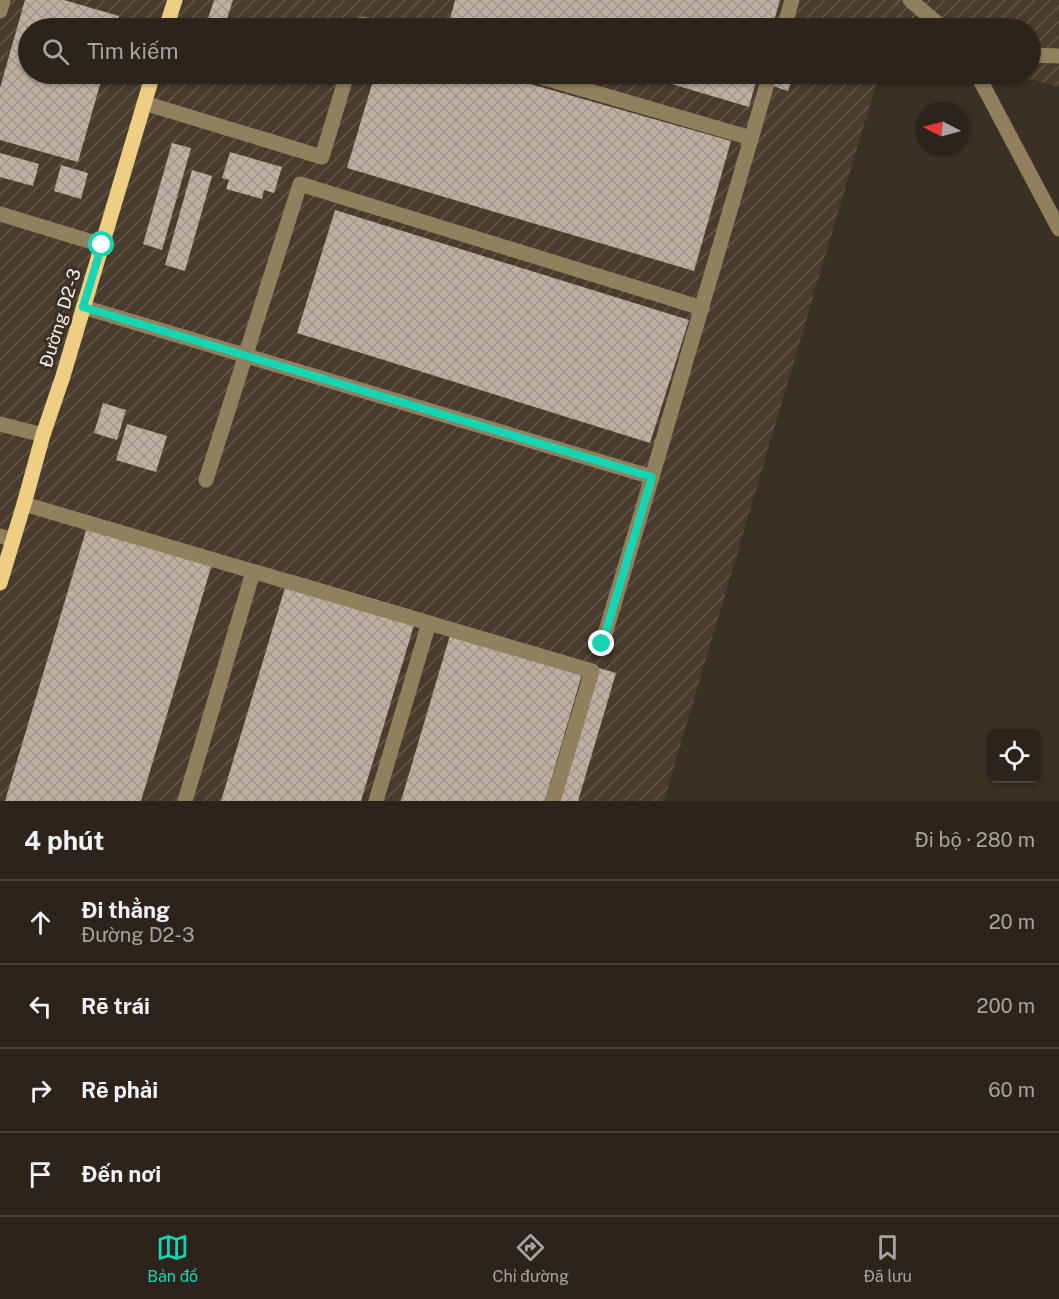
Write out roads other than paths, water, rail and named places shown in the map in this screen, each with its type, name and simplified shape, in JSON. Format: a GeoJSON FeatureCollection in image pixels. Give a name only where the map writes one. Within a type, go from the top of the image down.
{"type":"FeatureCollection","features":[{"type":"Feature","properties":{"kind":"main road"},"geometry":{"type":"LineString","coordinates":[[169,18],[175,0]]}},
{"type":"Feature","properties":{"kind":"main road","name":"Đường D2-3"},"geometry":{"type":"LineString","coordinates":[[0,583],[7,538],[24,504],[150,84]]}},
{"type":"Feature","properties":{"kind":"street"},"geometry":{"type":"LineString","coordinates":[[0,11],[3,0]]}},
{"type":"Feature","properties":{"kind":"street"},"geometry":{"type":"LineString","coordinates":[[787,18],[792,0]]}},
{"type":"Feature","properties":{"kind":"street"},"geometry":{"type":"LineString","coordinates":[[910,0],[931,18]]}},
{"type":"Feature","properties":{"kind":"street"},"geometry":{"type":"LineString","coordinates":[[1041,55],[1059,56]]}},
{"type":"Feature","properties":{"kind":"street"},"geometry":{"type":"LineString","coordinates":[[144,103],[322,157],[344,84]]}},
{"type":"Feature","properties":{"kind":"street"},"geometry":{"type":"LineString","coordinates":[[565,84],[751,138]]}},
{"type":"Feature","properties":{"kind":"street"},"geometry":{"type":"LineString","coordinates":[[602,644],[767,84]]}},
{"type":"Feature","properties":{"kind":"street"},"geometry":{"type":"LineString","coordinates":[[981,84],[1059,229]]}},
{"type":"Feature","properties":{"kind":"street"},"geometry":{"type":"LineString","coordinates":[[206,480],[300,184],[702,308]]}},
{"type":"Feature","properties":{"kind":"street"},"geometry":{"type":"LineString","coordinates":[[0,214],[102,245]]}},
{"type":"Feature","properties":{"kind":"street"},"geometry":{"type":"LineString","coordinates":[[83,307],[652,477]]}},
{"type":"Feature","properties":{"kind":"street"},"geometry":{"type":"LineString","coordinates":[[0,424],[43,435]]}},
{"type":"Feature","properties":{"kind":"street"},"geometry":{"type":"LineString","coordinates":[[24,504],[592,671],[553,801]]}},
{"type":"Feature","properties":{"kind":"street"},"geometry":{"type":"LineString","coordinates":[[185,801],[253,572]]}},
{"type":"Feature","properties":{"kind":"street"},"geometry":{"type":"LineString","coordinates":[[376,801],[429,623]]}}]}
